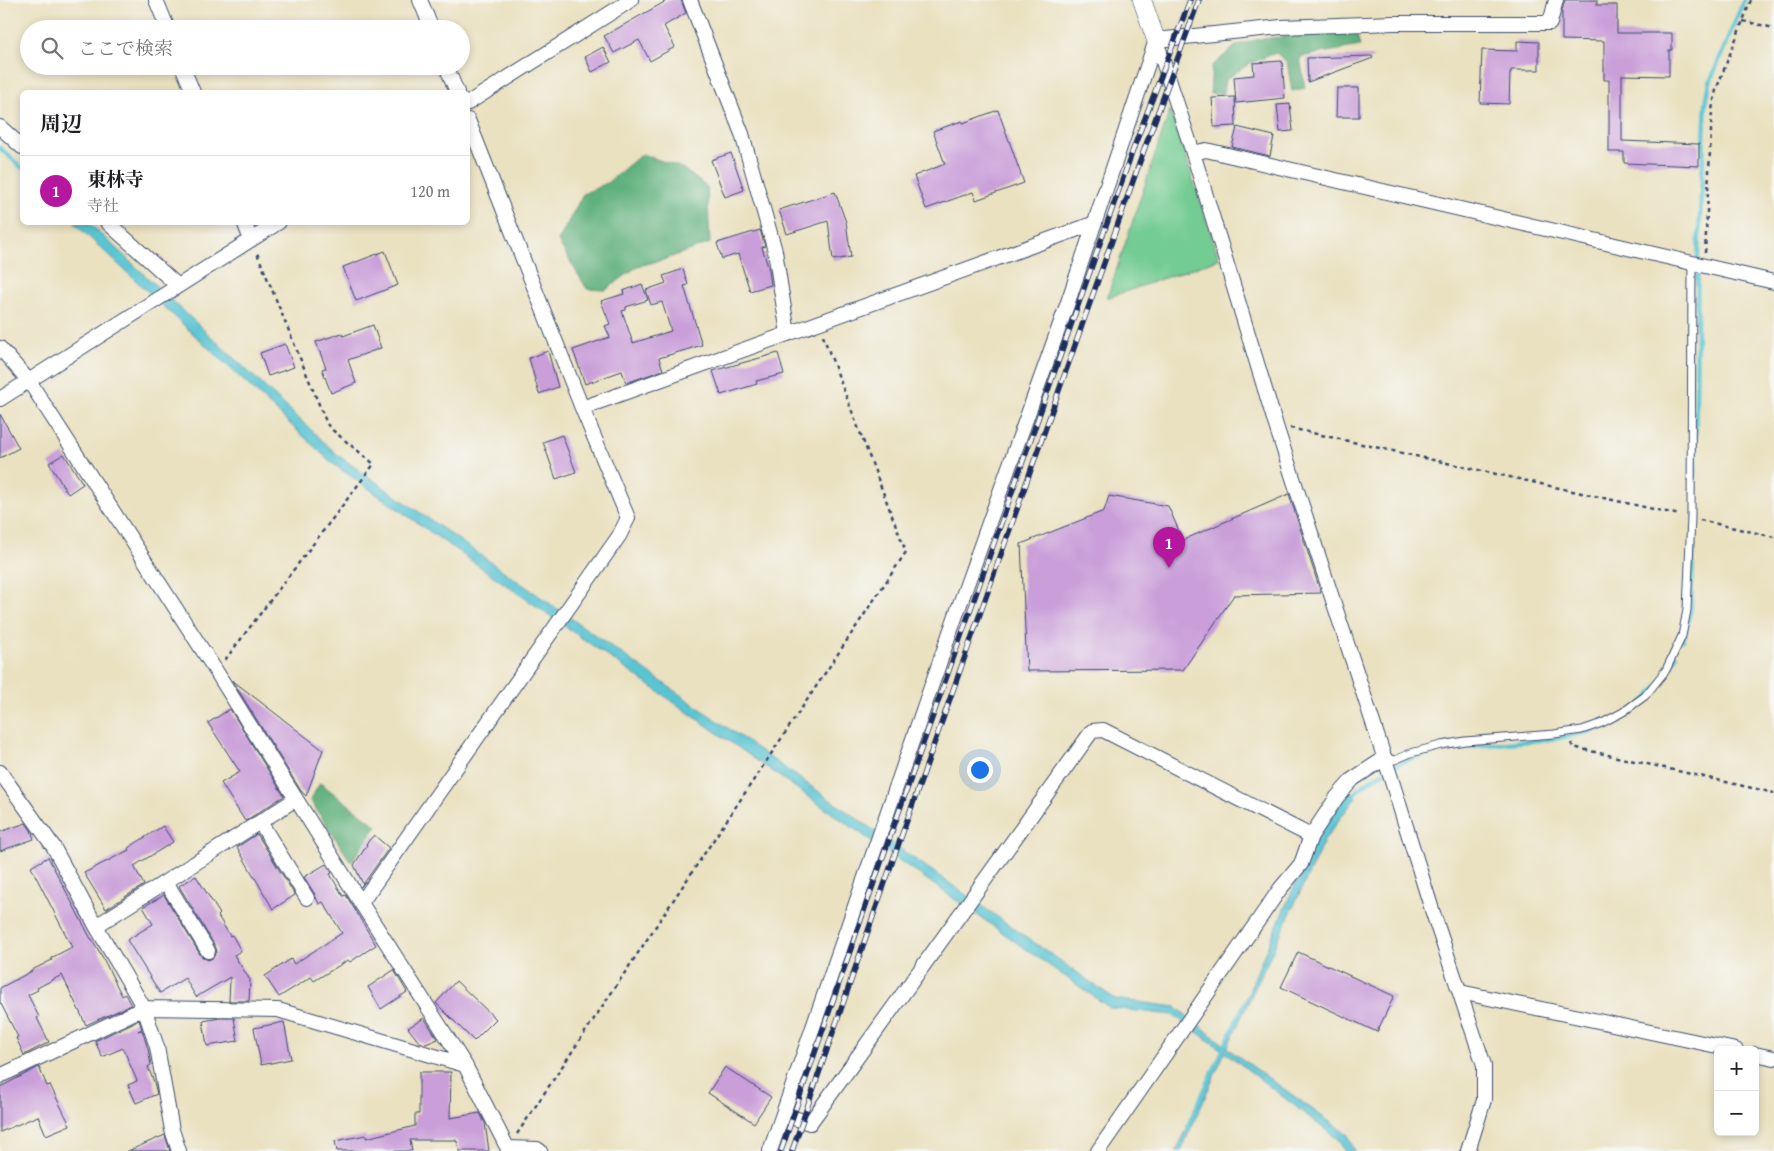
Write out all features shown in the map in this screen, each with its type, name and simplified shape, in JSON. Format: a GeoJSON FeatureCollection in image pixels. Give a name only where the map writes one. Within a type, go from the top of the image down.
{"type":"FeatureCollection","features":[{"type":"Feature","properties":{"kind":"street"},"geometry":{"type":"LineString","coordinates":[[156,0],[164,20]]}},
{"type":"Feature","properties":{"kind":"street"},"geometry":{"type":"LineString","coordinates":[[420,0],[428,20]]}},
{"type":"Feature","properties":{"kind":"street"},"geometry":{"type":"LineString","coordinates":[[470,102],[631,0]]}},
{"type":"Feature","properties":{"kind":"street"},"geometry":{"type":"LineString","coordinates":[[690,0],[742,134],[775,251],[788,334]]}},
{"type":"Feature","properties":{"kind":"street"},"geometry":{"type":"LineString","coordinates":[[1142,0],[1193,153],[1278,429],[1385,758],[1433,913],[1484,1065],[1484,1100],[1468,1151]]}},
{"type":"Feature","properties":{"kind":"street"},"geometry":{"type":"LineString","coordinates":[[1156,40],[1281,28],[1394,23],[1550,23],[1556,0]]}},
{"type":"Feature","properties":{"kind":"street"},"geometry":{"type":"LineString","coordinates":[[770,1151],[956,615],[1064,314],[1156,40]]}},
{"type":"Feature","properties":{"kind":"street"},"geometry":{"type":"LineString","coordinates":[[186,75],[192,90]]}},
{"type":"Feature","properties":{"kind":"street"},"geometry":{"type":"LineString","coordinates":[[450,75],[456,90]]}},
{"type":"Feature","properties":{"kind":"street"},"geometry":{"type":"LineString","coordinates":[[361,903],[620,536],[628,518],[582,408],[470,125]]}},
{"type":"Feature","properties":{"kind":"street"},"geometry":{"type":"LineString","coordinates":[[0,127],[20,145]]}},
{"type":"Feature","properties":{"kind":"street"},"geometry":{"type":"LineString","coordinates":[[1193,153],[1206,150],[1698,266],[1774,282]]}},
{"type":"Feature","properties":{"kind":"street"},"geometry":{"type":"LineString","coordinates":[[582,408],[1095,223]]}},
{"type":"Feature","properties":{"kind":"street"},"geometry":{"type":"LineString","coordinates":[[110,225],[178,286]]}},
{"type":"Feature","properties":{"kind":"street"},"geometry":{"type":"LineString","coordinates":[[245,225],[251,240]]}},
{"type":"Feature","properties":{"kind":"street"},"geometry":{"type":"LineString","coordinates":[[0,399],[275,225]]}},
{"type":"Feature","properties":{"kind":"street"},"geometry":{"type":"LineString","coordinates":[[0,348],[28,381],[216,671],[465,1065],[508,1149],[537,1149],[540,1151]]}},
{"type":"Feature","properties":{"kind":"street"},"geometry":{"type":"LineString","coordinates":[[784,1115],[810,1123],[1092,730],[1103,730],[1311,836]]}},
{"type":"Feature","properties":{"kind":"street"},"geometry":{"type":"LineString","coordinates":[[1098,1151],[1280,888],[1301,864],[1311,836],[1333,803],[1353,779],[1385,758]]}},
{"type":"Feature","properties":{"kind":"street"},"geometry":{"type":"LineString","coordinates":[[0,772],[53,846],[96,926],[144,1008],[157,1046],[172,1130],[179,1151]]}},
{"type":"Feature","properties":{"kind":"street"},"geometry":{"type":"LineString","coordinates":[[96,926],[296,799]]}},
{"type":"Feature","properties":{"kind":"street"},"geometry":{"type":"LineString","coordinates":[[260,822],[307,898]]}},
{"type":"Feature","properties":{"kind":"street"},"geometry":{"type":"LineString","coordinates":[[166,882],[208,951]]}},
{"type":"Feature","properties":{"kind":"street"},"geometry":{"type":"LineString","coordinates":[[1460,992],[1717,1046]]}},
{"type":"Feature","properties":{"kind":"street"},"geometry":{"type":"LineString","coordinates":[[0,1076],[144,1008],[278,1010],[465,1065]]}},
{"type":"Feature","properties":{"kind":"street"},"geometry":{"type":"LineString","coordinates":[[1759,1055],[1774,1058]]}},
{"type":"Feature","properties":{"kind":"lane"},"geometry":{"type":"LineString","coordinates":[[1385,758],[1395,760],[1411,753],[1465,741],[1582,730],[1609,720],[1645,696],[1666,670],[1682,636],[1687,610],[1698,266]]}},
{"type":"Feature","properties":{"kind":"path"},"geometry":{"type":"LineString","coordinates":[[1698,266],[1712,110],[1716,90],[1751,0]]}},
{"type":"Feature","properties":{"kind":"path"},"geometry":{"type":"LineString","coordinates":[[1743,20],[1774,28]]}},
{"type":"Feature","properties":{"kind":"path"},"geometry":{"type":"LineString","coordinates":[[216,671],[374,464],[330,429],[327,424],[251,240]]}},
{"type":"Feature","properties":{"kind":"path"},"geometry":{"type":"LineString","coordinates":[[508,1149],[906,552],[818,322]]}},
{"type":"Feature","properties":{"kind":"path"},"geometry":{"type":"LineString","coordinates":[[1278,429],[1285,426],[1774,537]]}},
{"type":"Feature","properties":{"kind":"path"},"geometry":{"type":"LineString","coordinates":[[1577,740],[1570,742],[1573,747],[1774,793]]}},
{"type":"Feature","properties":{"kind":"green space"},"geometry":{"type":"Polygon","coordinates":[[[1356,31],[1360,46],[1300,57],[1305,88],[1292,91],[1287,62],[1276,53],[1250,63],[1225,80],[1223,93],[1210,94],[1212,66],[1237,45],[1259,39],[1356,31]]]}},
{"type":"Feature","properties":{"kind":"green space"},"geometry":{"type":"Polygon","coordinates":[[[1170,110],[1219,259],[1107,298],[1170,110]]]}},
{"type":"Feature","properties":{"kind":"green space"},"geometry":{"type":"Polygon","coordinates":[[[642,154],[682,168],[707,187],[710,243],[663,260],[638,266],[606,290],[587,289],[558,241],[583,194],[607,183],[642,154]]]}},
{"type":"Feature","properties":{"kind":"green space"},"geometry":{"type":"Polygon","coordinates":[[[320,783],[377,826],[351,862],[310,800],[320,783]]]}},
{"type":"Feature","properties":{"kind":"water"},"geometry":{"type":"Polygon","coordinates":[[[76,225],[91,225],[339,456],[1115,999],[1176,1007],[1227,1047],[1260,964],[1317,834],[1350,791],[1356,797],[1325,839],[1227,1048],[1348,1135],[1355,1151],[1344,1151],[1340,1141],[1225,1052],[1173,1015],[1110,1008],[332,463],[76,225]]]}},
{"type":"Feature","properties":{"kind":"water"},"geometry":{"type":"Polygon","coordinates":[[[1225,1052],[1181,1151],[1176,1151],[1225,1052]]]}},
{"type":"Feature","properties":{"kind":"building"},"geometry":{"type":"Polygon","coordinates":[[[668,0],[681,0],[686,13],[664,26],[675,47],[650,61],[639,40],[614,53],[604,36],[668,0]]]}},
{"type":"Feature","properties":{"kind":"building"},"geometry":{"type":"Polygon","coordinates":[[[1565,0],[1597,0],[1597,5],[1617,5],[1617,33],[1672,33],[1672,50],[1669,50],[1669,76],[1622,75],[1622,141],[1699,144],[1699,166],[1624,163],[1624,152],[1609,152],[1609,80],[1604,80],[1604,41],[1562,40],[1562,10],[1565,0]]]}},
{"type":"Feature","properties":{"kind":"building"},"geometry":{"type":"Polygon","coordinates":[[[1517,41],[1539,42],[1539,70],[1511,70],[1509,104],[1480,103],[1482,50],[1517,51],[1517,41]]]}},
{"type":"Feature","properties":{"kind":"building"},"geometry":{"type":"Polygon","coordinates":[[[603,47],[611,62],[592,72],[585,57],[603,47]]]}},
{"type":"Feature","properties":{"kind":"building"},"geometry":{"type":"Polygon","coordinates":[[[1372,56],[1373,58],[1308,82],[1307,58],[1372,56]]]}},
{"type":"Feature","properties":{"kind":"building"},"geometry":{"type":"Polygon","coordinates":[[[1282,61],[1285,98],[1236,103],[1234,77],[1254,75],[1253,63],[1282,61]]]}},
{"type":"Feature","properties":{"kind":"building"},"geometry":{"type":"Polygon","coordinates":[[[1337,88],[1359,88],[1359,117],[1336,117],[1337,88]]]}},
{"type":"Feature","properties":{"kind":"building"},"geometry":{"type":"Polygon","coordinates":[[[1235,97],[1236,126],[1214,127],[1212,98],[1235,97]]]}},
{"type":"Feature","properties":{"kind":"building"},"geometry":{"type":"Polygon","coordinates":[[[1290,104],[1293,131],[1280,132],[1277,105],[1290,104]]]}},
{"type":"Feature","properties":{"kind":"building"},"geometry":{"type":"Polygon","coordinates":[[[998,110],[1024,183],[976,200],[973,192],[926,209],[914,176],[945,164],[933,131],[962,121],[963,123],[998,110]]]}},
{"type":"Feature","properties":{"kind":"building"},"geometry":{"type":"Polygon","coordinates":[[[1237,127],[1274,136],[1270,156],[1232,147],[1237,127]]]}},
{"type":"Feature","properties":{"kind":"building"},"geometry":{"type":"Polygon","coordinates":[[[731,153],[744,190],[725,197],[711,160],[731,153]]]}},
{"type":"Feature","properties":{"kind":"building"},"geometry":{"type":"Polygon","coordinates":[[[835,192],[846,222],[851,257],[833,260],[828,221],[787,234],[779,210],[835,192]]]}},
{"type":"Feature","properties":{"kind":"building"},"geometry":{"type":"Polygon","coordinates":[[[760,230],[765,246],[762,247],[769,270],[771,285],[750,291],[738,254],[722,259],[717,243],[760,230]]]}},
{"type":"Feature","properties":{"kind":"building"},"geometry":{"type":"Polygon","coordinates":[[[385,251],[398,285],[356,301],[343,267],[385,251]]]}},
{"type":"Feature","properties":{"kind":"building"},"geometry":{"type":"Polygon","coordinates":[[[683,269],[688,285],[684,286],[702,345],[659,358],[663,370],[626,383],[622,371],[585,384],[573,350],[610,337],[605,326],[610,324],[601,301],[624,294],[623,291],[642,284],[648,300],[626,307],[626,310],[622,311],[633,343],[671,331],[662,302],[651,305],[646,290],[666,283],[663,276],[683,269]]]}},
{"type":"Feature","properties":{"kind":"building"},"geometry":{"type":"Polygon","coordinates":[[[373,325],[381,348],[348,360],[356,383],[331,393],[322,369],[326,368],[316,342],[342,333],[343,336],[373,325]]]}},
{"type":"Feature","properties":{"kind":"building"},"geometry":{"type":"Polygon","coordinates":[[[285,344],[294,367],[268,376],[260,353],[285,344]]]}},
{"type":"Feature","properties":{"kind":"building"},"geometry":{"type":"Polygon","coordinates":[[[548,351],[558,387],[539,394],[529,358],[548,351]]]}},
{"type":"Feature","properties":{"kind":"building"},"geometry":{"type":"Polygon","coordinates":[[[778,353],[784,374],[756,381],[757,384],[721,395],[713,371],[778,353]]]}},
{"type":"Feature","properties":{"kind":"building"},"geometry":{"type":"Polygon","coordinates":[[[0,414],[19,448],[0,458],[0,414]]]}},
{"type":"Feature","properties":{"kind":"building"},"geometry":{"type":"Polygon","coordinates":[[[562,435],[576,472],[556,479],[543,442],[562,435]]]}},
{"type":"Feature","properties":{"kind":"building"},"geometry":{"type":"Polygon","coordinates":[[[64,454],[83,484],[68,494],[49,463],[64,454]]]}},
{"type":"Feature","properties":{"kind":"building"},"geometry":{"type":"Polygon","coordinates":[[[1289,494],[1321,593],[1234,595],[1183,670],[1027,671],[1021,544],[1104,511],[1109,496],[1168,506],[1183,540],[1289,494]]]}},
{"type":"Feature","properties":{"kind":"building"},"geometry":{"type":"Polygon","coordinates":[[[232,680],[323,750],[306,796],[301,791],[232,680]]]}},
{"type":"Feature","properties":{"kind":"building"},"geometry":{"type":"Polygon","coordinates":[[[230,709],[284,796],[245,821],[221,783],[240,772],[208,723],[230,709]]]}},
{"type":"Feature","properties":{"kind":"building"},"geometry":{"type":"Polygon","coordinates":[[[26,823],[34,839],[0,851],[0,832],[26,823]]]}},
{"type":"Feature","properties":{"kind":"building"},"geometry":{"type":"Polygon","coordinates":[[[163,826],[173,842],[134,866],[144,885],[106,909],[84,873],[129,850],[128,848],[163,826]]]}},
{"type":"Feature","properties":{"kind":"building"},"geometry":{"type":"Polygon","coordinates":[[[257,834],[295,895],[273,909],[237,847],[257,834]]]}},
{"type":"Feature","properties":{"kind":"building"},"geometry":{"type":"Polygon","coordinates":[[[374,835],[389,848],[361,887],[363,884],[354,865],[366,844],[374,835]]]}},
{"type":"Feature","properties":{"kind":"building"},"geometry":{"type":"Polygon","coordinates":[[[48,857],[122,996],[125,994],[131,1005],[86,1025],[62,975],[28,995],[49,1042],[24,1055],[16,1038],[18,1037],[0,1002],[0,988],[72,947],[31,867],[48,857]]]}},
{"type":"Feature","properties":{"kind":"building"},"geometry":{"type":"Polygon","coordinates":[[[326,864],[343,896],[346,895],[376,945],[350,962],[348,960],[314,981],[311,977],[279,997],[265,976],[291,959],[294,964],[342,933],[323,902],[319,904],[304,877],[326,864]]]}},
{"type":"Feature","properties":{"kind":"building"},"geometry":{"type":"Polygon","coordinates":[[[196,876],[220,914],[218,916],[230,936],[232,935],[241,951],[234,955],[250,980],[249,1001],[229,1001],[230,977],[196,997],[185,978],[160,993],[127,940],[153,924],[143,907],[164,895],[201,956],[208,960],[213,958],[217,951],[215,946],[179,886],[196,876]]]}},
{"type":"Feature","properties":{"kind":"building"},"geometry":{"type":"Polygon","coordinates":[[[1298,952],[1394,996],[1377,1032],[1281,987],[1298,952]]]}},
{"type":"Feature","properties":{"kind":"building"},"geometry":{"type":"Polygon","coordinates":[[[394,970],[407,992],[381,1009],[368,987],[394,970]]]}},
{"type":"Feature","properties":{"kind":"building"},"geometry":{"type":"Polygon","coordinates":[[[456,981],[496,1019],[474,1041],[436,1003],[456,981]]]}},
{"type":"Feature","properties":{"kind":"building"},"geometry":{"type":"Polygon","coordinates":[[[234,1018],[238,1041],[207,1046],[203,1021],[234,1018]]]}},
{"type":"Feature","properties":{"kind":"building"},"geometry":{"type":"Polygon","coordinates":[[[424,1018],[438,1039],[426,1044],[419,1042],[408,1028],[424,1018]]]}},
{"type":"Feature","properties":{"kind":"building"},"geometry":{"type":"Polygon","coordinates":[[[139,1020],[142,1029],[138,1031],[142,1030],[148,1049],[151,1065],[148,1067],[157,1094],[136,1103],[128,1085],[137,1081],[123,1048],[102,1057],[95,1041],[139,1020]]]}},
{"type":"Feature","properties":{"kind":"building"},"geometry":{"type":"Polygon","coordinates":[[[284,1022],[291,1059],[261,1065],[254,1028],[284,1022]]]}},
{"type":"Feature","properties":{"kind":"building"},"geometry":{"type":"Polygon","coordinates":[[[39,1067],[47,1086],[50,1085],[70,1125],[46,1135],[38,1116],[0,1132],[0,1087],[39,1067]]]}},
{"type":"Feature","properties":{"kind":"building"},"geometry":{"type":"Polygon","coordinates":[[[725,1067],[771,1097],[754,1123],[708,1093],[725,1067]]]}},
{"type":"Feature","properties":{"kind":"building"},"geometry":{"type":"Polygon","coordinates":[[[419,1072],[451,1072],[450,1118],[480,1113],[485,1123],[489,1151],[459,1151],[456,1140],[410,1140],[412,1151],[337,1151],[335,1141],[366,1135],[366,1138],[415,1126],[415,1114],[419,1114],[419,1072]]]}},
{"type":"Feature","properties":{"kind":"building"},"geometry":{"type":"Polygon","coordinates":[[[165,1135],[170,1151],[128,1151],[165,1135]]]}},
{"type":"Feature","properties":{"kind":"waterway"},"geometry":{"type":"LineString","coordinates":[[1695,476],[1698,254],[1706,103],[1710,82],[1744,0]]}},
{"type":"Feature","properties":{"kind":"waterway"},"geometry":{"type":"LineString","coordinates":[[0,148],[20,166]]}},
{"type":"Feature","properties":{"kind":"waterway"},"geometry":{"type":"LineString","coordinates":[[1683,640],[1691,609],[1694,529]]}},
{"type":"Feature","properties":{"kind":"waterway"},"geometry":{"type":"LineString","coordinates":[[1351,797],[1363,785],[1382,773],[1420,755],[1460,747],[1567,736],[1600,728],[1629,714],[1655,690],[1676,656]]}},
{"type":"Feature","properties":{"kind":"waterway"},"geometry":{"type":"LineString","coordinates":[[1188,1126],[1245,1003]]}},
{"type":"Feature","properties":{"kind":"railway"},"geometry":{"type":"LineString","coordinates":[[781,1151],[1134,147],[1190,0]]}},
{"type":"Feature","properties":{"kind":"railway"},"geometry":{"type":"LineString","coordinates":[[792,1151],[1144,150],[1199,0]]}},
{"type":"Feature","properties":{"kind":"place","name":"東林寺"},"geometry":{"type":"Point","coordinates":[1169,568]}}]}
